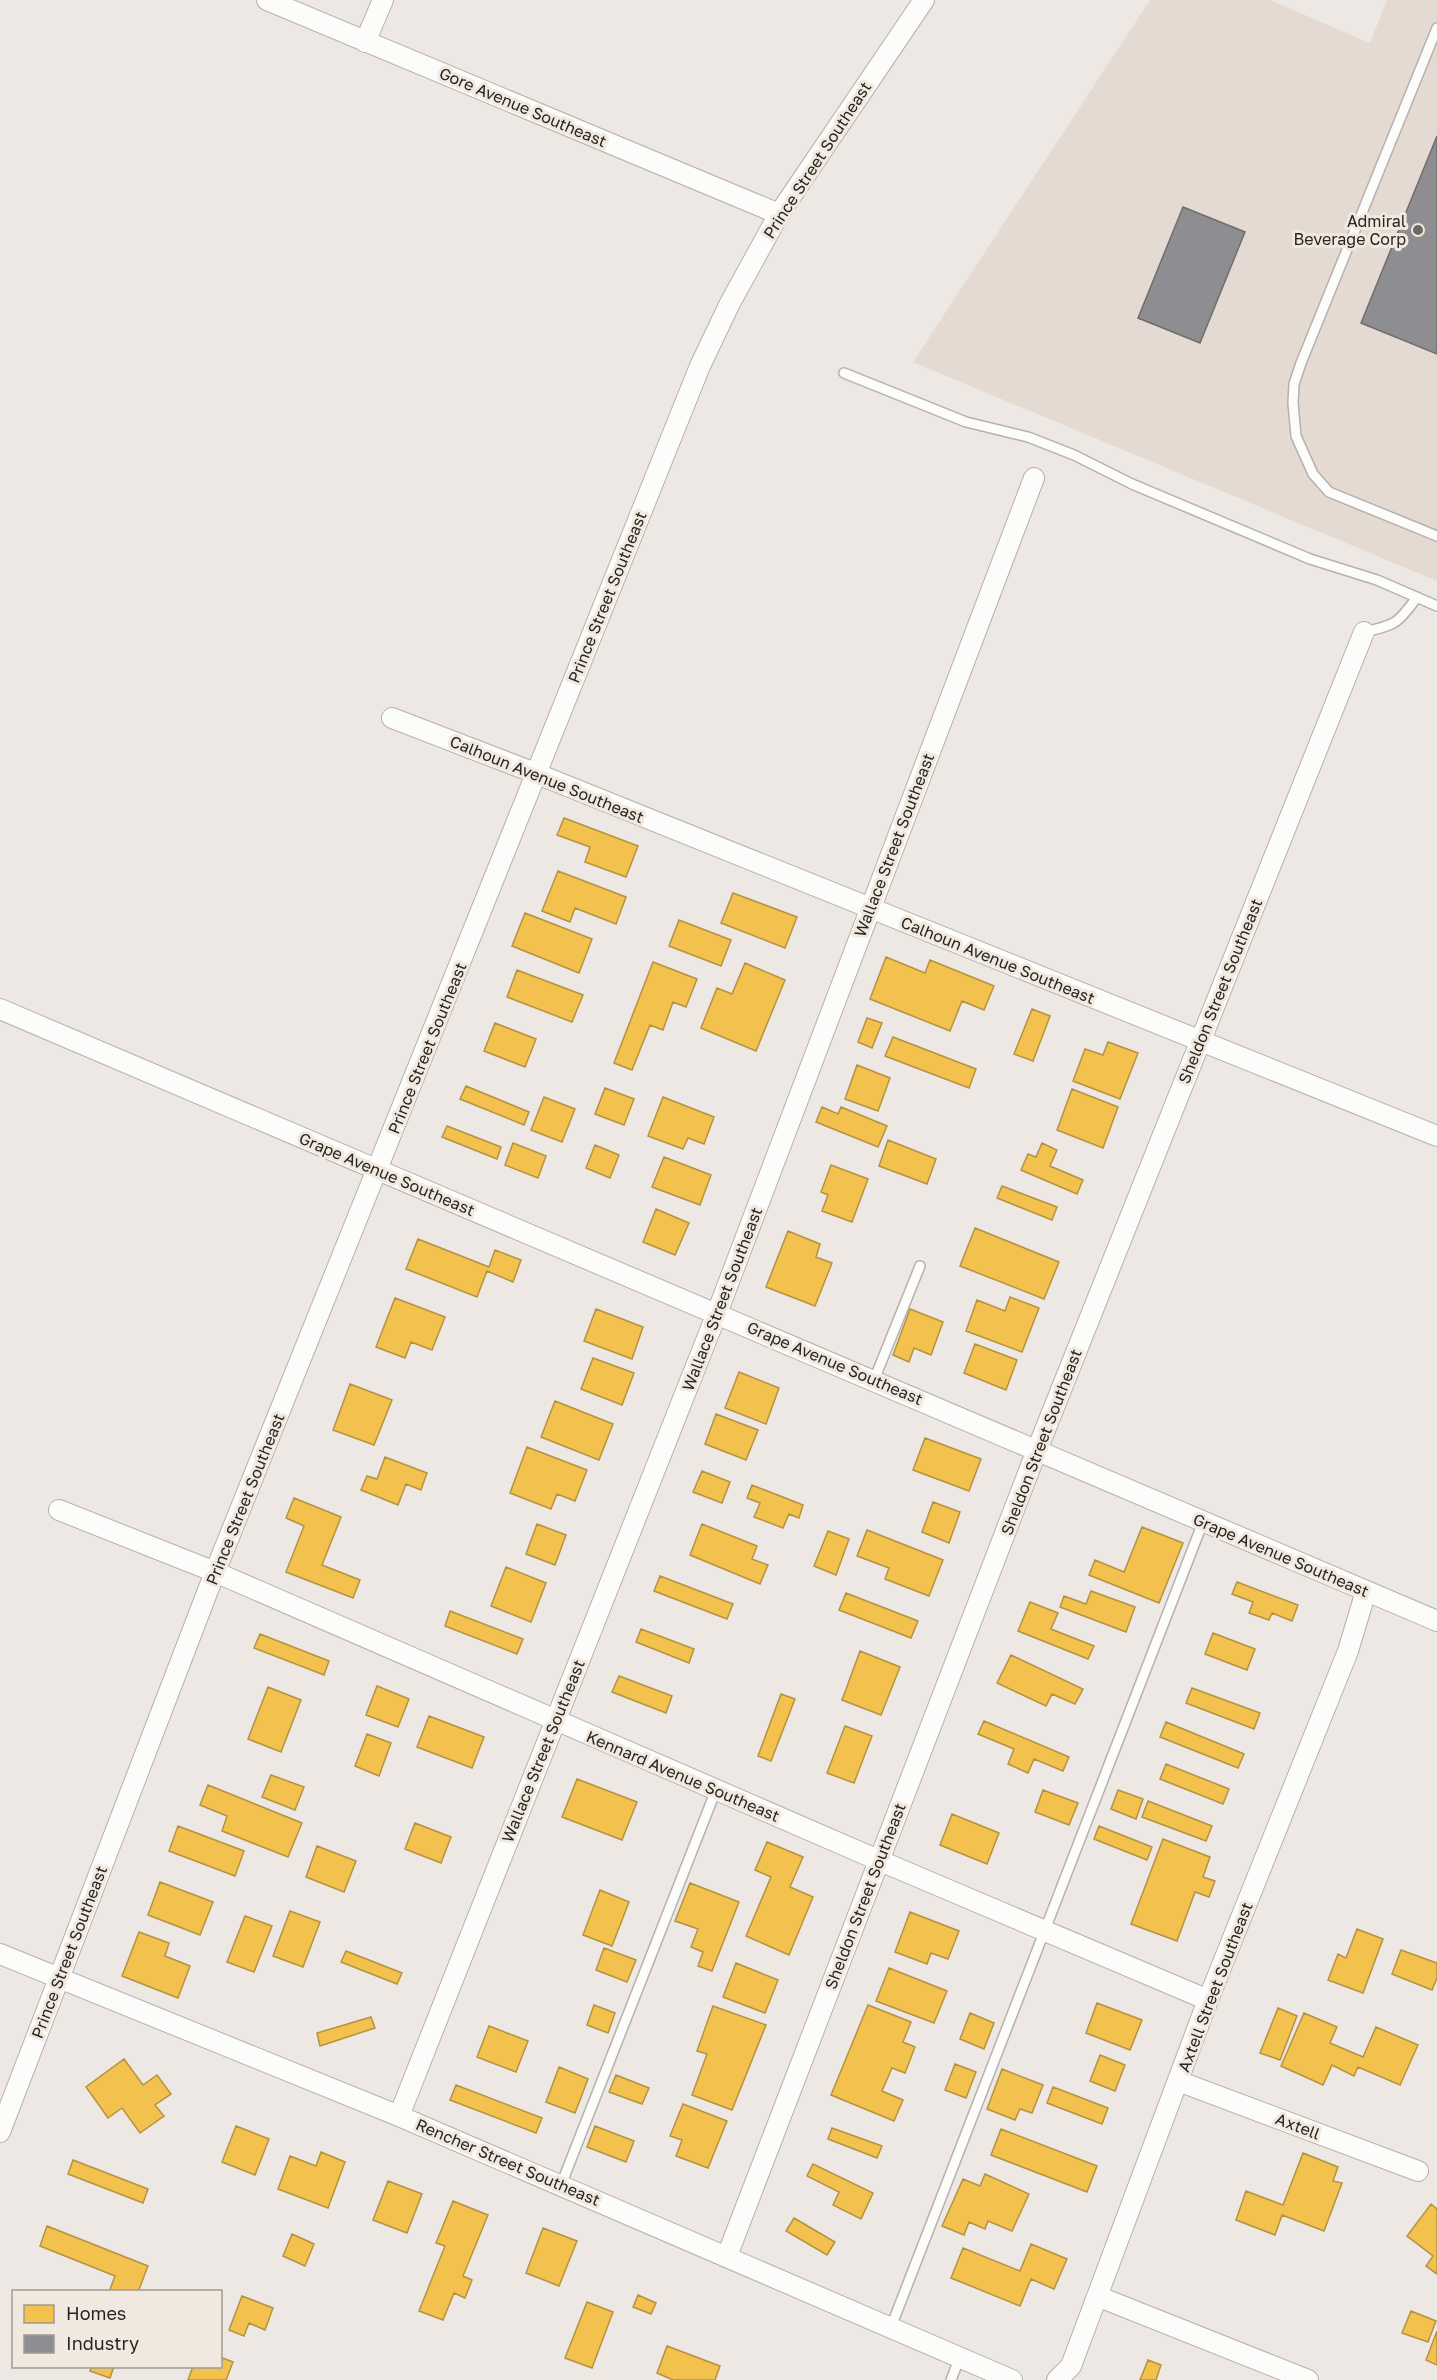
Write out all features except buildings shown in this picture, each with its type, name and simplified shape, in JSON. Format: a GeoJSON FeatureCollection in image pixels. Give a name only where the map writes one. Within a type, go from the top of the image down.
{"type":"FeatureCollection","features":[{"type":"Feature","properties":{"kind":"street","name":"Gore Avenue Southeast"},"geometry":{"type":"LineString","coordinates":[[267,0],[779,214]]}},
{"type":"Feature","properties":{"kind":"street"},"geometry":{"type":"LineString","coordinates":[[365,42],[383,0]]}},
{"type":"Feature","properties":{"kind":"street","name":"Prince Street Southeast"},"geometry":{"type":"LineString","coordinates":[[0,2132],[215,1572],[700,366],[730,303],[779,214],[924,0]]}},
{"type":"Feature","properties":{"kind":"street","name":"Wallace Street Southeast"},"geometry":{"type":"LineString","coordinates":[[399,2116],[717,1312],[1034,478]]}},
{"type":"Feature","properties":{"kind":"street","name":"Sheldon Street Southeast"},"geometry":{"type":"LineString","coordinates":[[727,2256],[1037,1450],[1364,632]]}},
{"type":"Feature","properties":{"kind":"street","name":"Calhoun Avenue Southeast"},"geometry":{"type":"LineString","coordinates":[[392,718],[535,773],[1437,1136]]}},
{"type":"Feature","properties":{"kind":"street","name":"Grape Avenue Southeast"},"geometry":{"type":"LineString","coordinates":[[0,1009],[378,1171],[717,1312],[1437,1621]]}},
{"type":"Feature","properties":{"kind":"street","name":"Kennard Avenue Southeast"},"geometry":{"type":"LineString","coordinates":[[58,1510],[215,1572],[878,1860],[1208,2000]]}},
{"type":"Feature","properties":{"kind":"street","name":"Axtell Street Southeast"},"geometry":{"type":"LineString","coordinates":[[1058,2380],[1071,2366],[1208,2000],[1348,1651],[1366,1591]]}},
{"type":"Feature","properties":{"kind":"street","name":"Rencher Street Southeast"},"geometry":{"type":"LineString","coordinates":[[0,1954],[399,2116],[1012,2380]]}},
{"type":"Feature","properties":{"kind":"street","name":"Axtell"},"geometry":{"type":"LineString","coordinates":[[1178,2080],[1418,2171]]}},
{"type":"Feature","properties":{"kind":"street"},"geometry":{"type":"LineString","coordinates":[[1097,2296],[1308,2380]]}},
{"type":"Feature","properties":{"kind":"lane"},"geometry":{"type":"LineString","coordinates":[[1437,28],[1301,363],[1294,384],[1293,403],[1296,436],[1313,474],[1329,492],[1437,536]]}},
{"type":"Feature","properties":{"kind":"lane"},"geometry":{"type":"LineString","coordinates":[[844,373],[966,422],[1028,438],[1065,452],[1132,484],[1310,559],[1377,580],[1437,606]]}},
{"type":"Feature","properties":{"kind":"lane"},"geometry":{"type":"LineString","coordinates":[[1364,632],[1386,627],[1402,619],[1417,597]]}},
{"type":"Feature","properties":{"kind":"lane"},"geometry":{"type":"LineString","coordinates":[[874,1380],[920,1266]]}},
{"type":"Feature","properties":{"kind":"lane"},"geometry":{"type":"LineString","coordinates":[[891,2327],[1203,1522]]}},
{"type":"Feature","properties":{"kind":"lane"},"geometry":{"type":"LineString","coordinates":[[561,2185],[716,1790]]}},
{"type":"Feature","properties":{"kind":"lane"},"geometry":{"type":"LineString","coordinates":[[951,2380],[960,2357]]}},
{"type":"Feature","properties":{"kind":"shaded area"},"geometry":{"type":"Polygon","coordinates":[[[1150,0],[1270,0],[1370,43],[1387,0],[1437,0],[1437,581],[913,362],[1150,0]]]}},
{"type":"Feature","properties":{"kind":"place","name":"Admiral Beverage Corp"},"geometry":{"type":"Point","coordinates":[1418,230]}}]}
